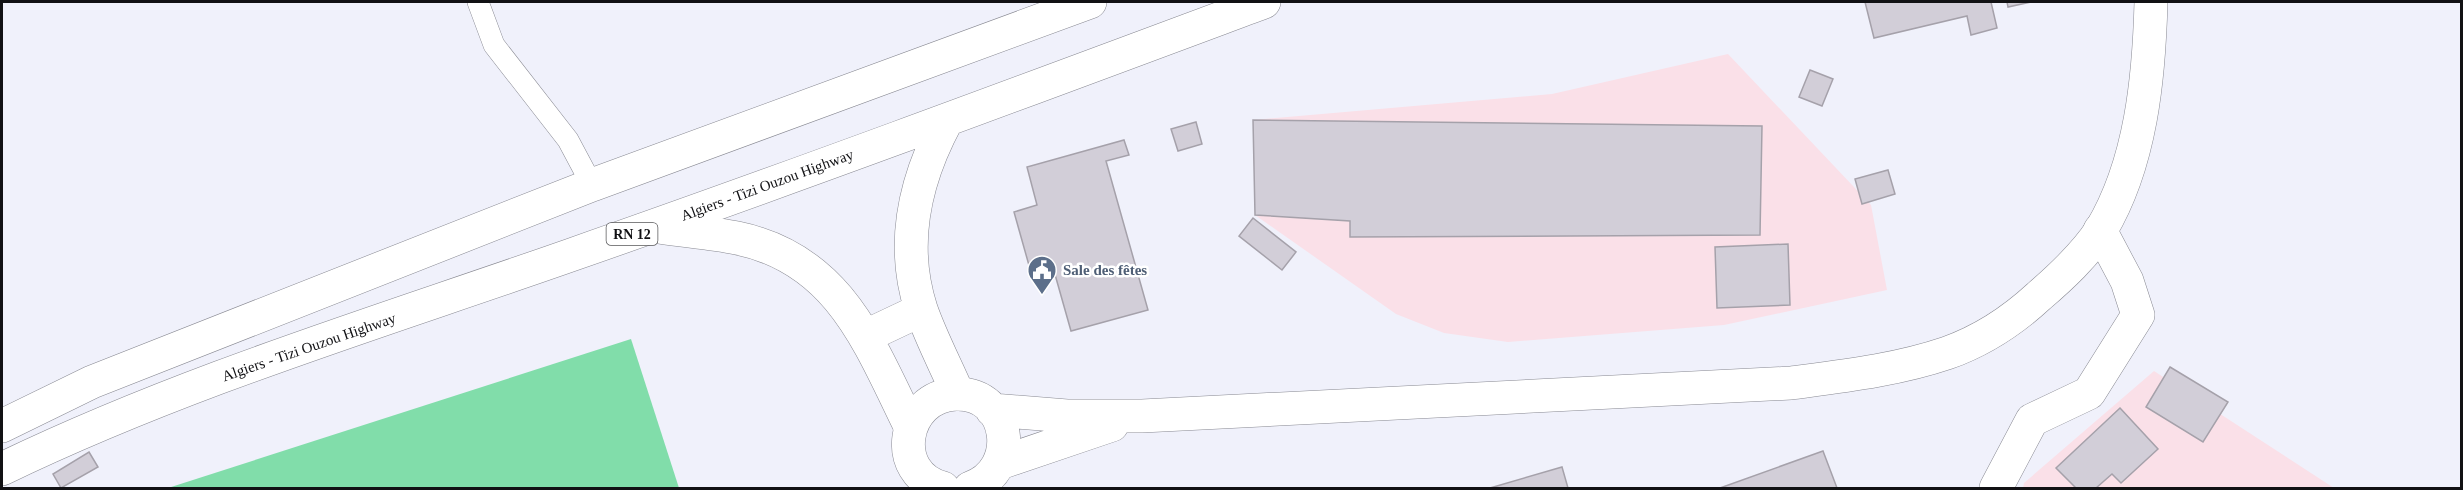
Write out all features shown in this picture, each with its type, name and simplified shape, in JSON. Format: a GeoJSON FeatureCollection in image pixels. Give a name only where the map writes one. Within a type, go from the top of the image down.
{"type":"FeatureCollection","features":[{"type":"Feature","properties":{"kind":"main road"},"geometry":{"type":"LineString","coordinates":[[2,426],[92,382],[592,185],[1090,2]]}},
{"type":"Feature","properties":{"kind":"main road","name":"Algiers - Tizi Ouzou Highway"},"geometry":{"type":"LineString","coordinates":[[2,469],[72,435],[239,371],[654,226],[1264,2]]}},
{"type":"Feature","properties":{"kind":"main road"},"geometry":{"type":"LineString","coordinates":[[943,489],[918,478],[909,454],[910,426],[917,413],[929,402],[942,396],[958,394],[970,396],[992,410],[1067,416],[1142,416],[1791,383],[1872,373],[1949,352],[2013,320],[2064,274],[2100,230],[2127,174],[2144,98],[2151,2]]}},
{"type":"Feature","properties":{"kind":"main road"},"geometry":{"type":"LineString","coordinates":[[947,120],[931,149],[920,180],[913,212],[911,245],[914,278],[921,310],[958,394]]}},
{"type":"Feature","properties":{"kind":"main road"},"geometry":{"type":"LineString","coordinates":[[654,226],[738,238],[778,252],[814,273],[846,305],[866,336],[910,426]]}},
{"type":"Feature","properties":{"kind":"main road"},"geometry":{"type":"LineString","coordinates":[[1996,489],[2032,420],[2089,393],[2138,315],[2127,281],[2100,230]]}},
{"type":"Feature","properties":{"kind":"main road"},"geometry":{"type":"LineString","coordinates":[[866,336],[921,310]]}},
{"type":"Feature","properties":{"kind":"main road"},"geometry":{"type":"LineString","coordinates":[[987,479],[1004,450],[1004,435],[992,410]]}},
{"type":"Feature","properties":{"kind":"main road"},"geometry":{"type":"LineString","coordinates":[[987,479],[1142,416]]}},
{"type":"Feature","properties":{"kind":"lane"},"geometry":{"type":"LineString","coordinates":[[478,2],[494,45],[568,140],[592,185]]}},
{"type":"Feature","properties":{"kind":"shaded area"},"geometry":{"type":"Polygon","coordinates":[[[1728,54],[1871,205],[1887,290],[1724,325],[1508,342],[1444,333],[1396,314],[1255,215],[1253,120],[1552,94],[1728,54]]]}},
{"type":"Feature","properties":{"kind":"shaded area"},"geometry":{"type":"Polygon","coordinates":[[[2154,371],[2334,488],[2023,488],[2024,483],[2154,371]]]}},
{"type":"Feature","properties":{"kind":"green space"},"geometry":{"type":"Polygon","coordinates":[[[631,339],[679,488],[168,488],[631,339]]]}},
{"type":"Feature","properties":{"kind":"building"},"geometry":{"type":"Polygon","coordinates":[[[1865,2],[1991,2],[1997,28],[1971,35],[1967,16],[1874,38],[1865,2]]]}},
{"type":"Feature","properties":{"kind":"building"},"geometry":{"type":"Polygon","coordinates":[[[2007,2],[2031,2],[2008,7],[2007,2]]]}},
{"type":"Feature","properties":{"kind":"building"},"geometry":{"type":"Polygon","coordinates":[[[1810,70],[1833,79],[1822,106],[1799,97],[1810,70]]]}},
{"type":"Feature","properties":{"kind":"building"},"geometry":{"type":"Polygon","coordinates":[[[1253,120],[1762,126],[1760,235],[1350,237],[1350,221],[1255,215],[1253,120]]]}},
{"type":"Feature","properties":{"kind":"building"},"geometry":{"type":"Polygon","coordinates":[[[1196,122],[1202,144],[1178,151],[1171,129],[1196,122]]]}},
{"type":"Feature","properties":{"kind":"building"},"geometry":{"type":"Polygon","coordinates":[[[1124,140],[1129,155],[1106,161],[1148,310],[1071,331],[1054,271],[1032,276],[1014,212],[1037,205],[1027,167],[1124,140]]]}},
{"type":"Feature","properties":{"kind":"building"},"geometry":{"type":"Polygon","coordinates":[[[1888,170],[1895,194],[1862,204],[1855,179],[1888,170]]]}},
{"type":"Feature","properties":{"kind":"building"},"geometry":{"type":"Polygon","coordinates":[[[1253,218],[1296,252],[1282,270],[1239,236],[1253,218]]]}},
{"type":"Feature","properties":{"kind":"building"},"geometry":{"type":"Polygon","coordinates":[[[1788,244],[1790,305],[1717,308],[1715,247],[1788,244]]]}},
{"type":"Feature","properties":{"kind":"building"},"geometry":{"type":"Polygon","coordinates":[[[2170,367],[2228,402],[2203,442],[2146,407],[2170,367]]]}},
{"type":"Feature","properties":{"kind":"building"},"geometry":{"type":"Polygon","coordinates":[[[2120,408],[2158,449],[2121,483],[2112,474],[2096,488],[2076,488],[2056,468],[2120,408]]]}},
{"type":"Feature","properties":{"kind":"building"},"geometry":{"type":"Polygon","coordinates":[[[1823,451],[1837,488],[1720,488],[1823,451]]]}},
{"type":"Feature","properties":{"kind":"building"},"geometry":{"type":"Polygon","coordinates":[[[89,452],[98,467],[61,488],[53,474],[89,452]]]}},
{"type":"Feature","properties":{"kind":"building"},"geometry":{"type":"Polygon","coordinates":[[[1562,467],[1568,488],[1490,488],[1562,467]]]}},
{"type":"Feature","properties":{"kind":"place","name":"Sale des fêtes"},"geometry":{"type":"Point","coordinates":[1042,296]}}]}
